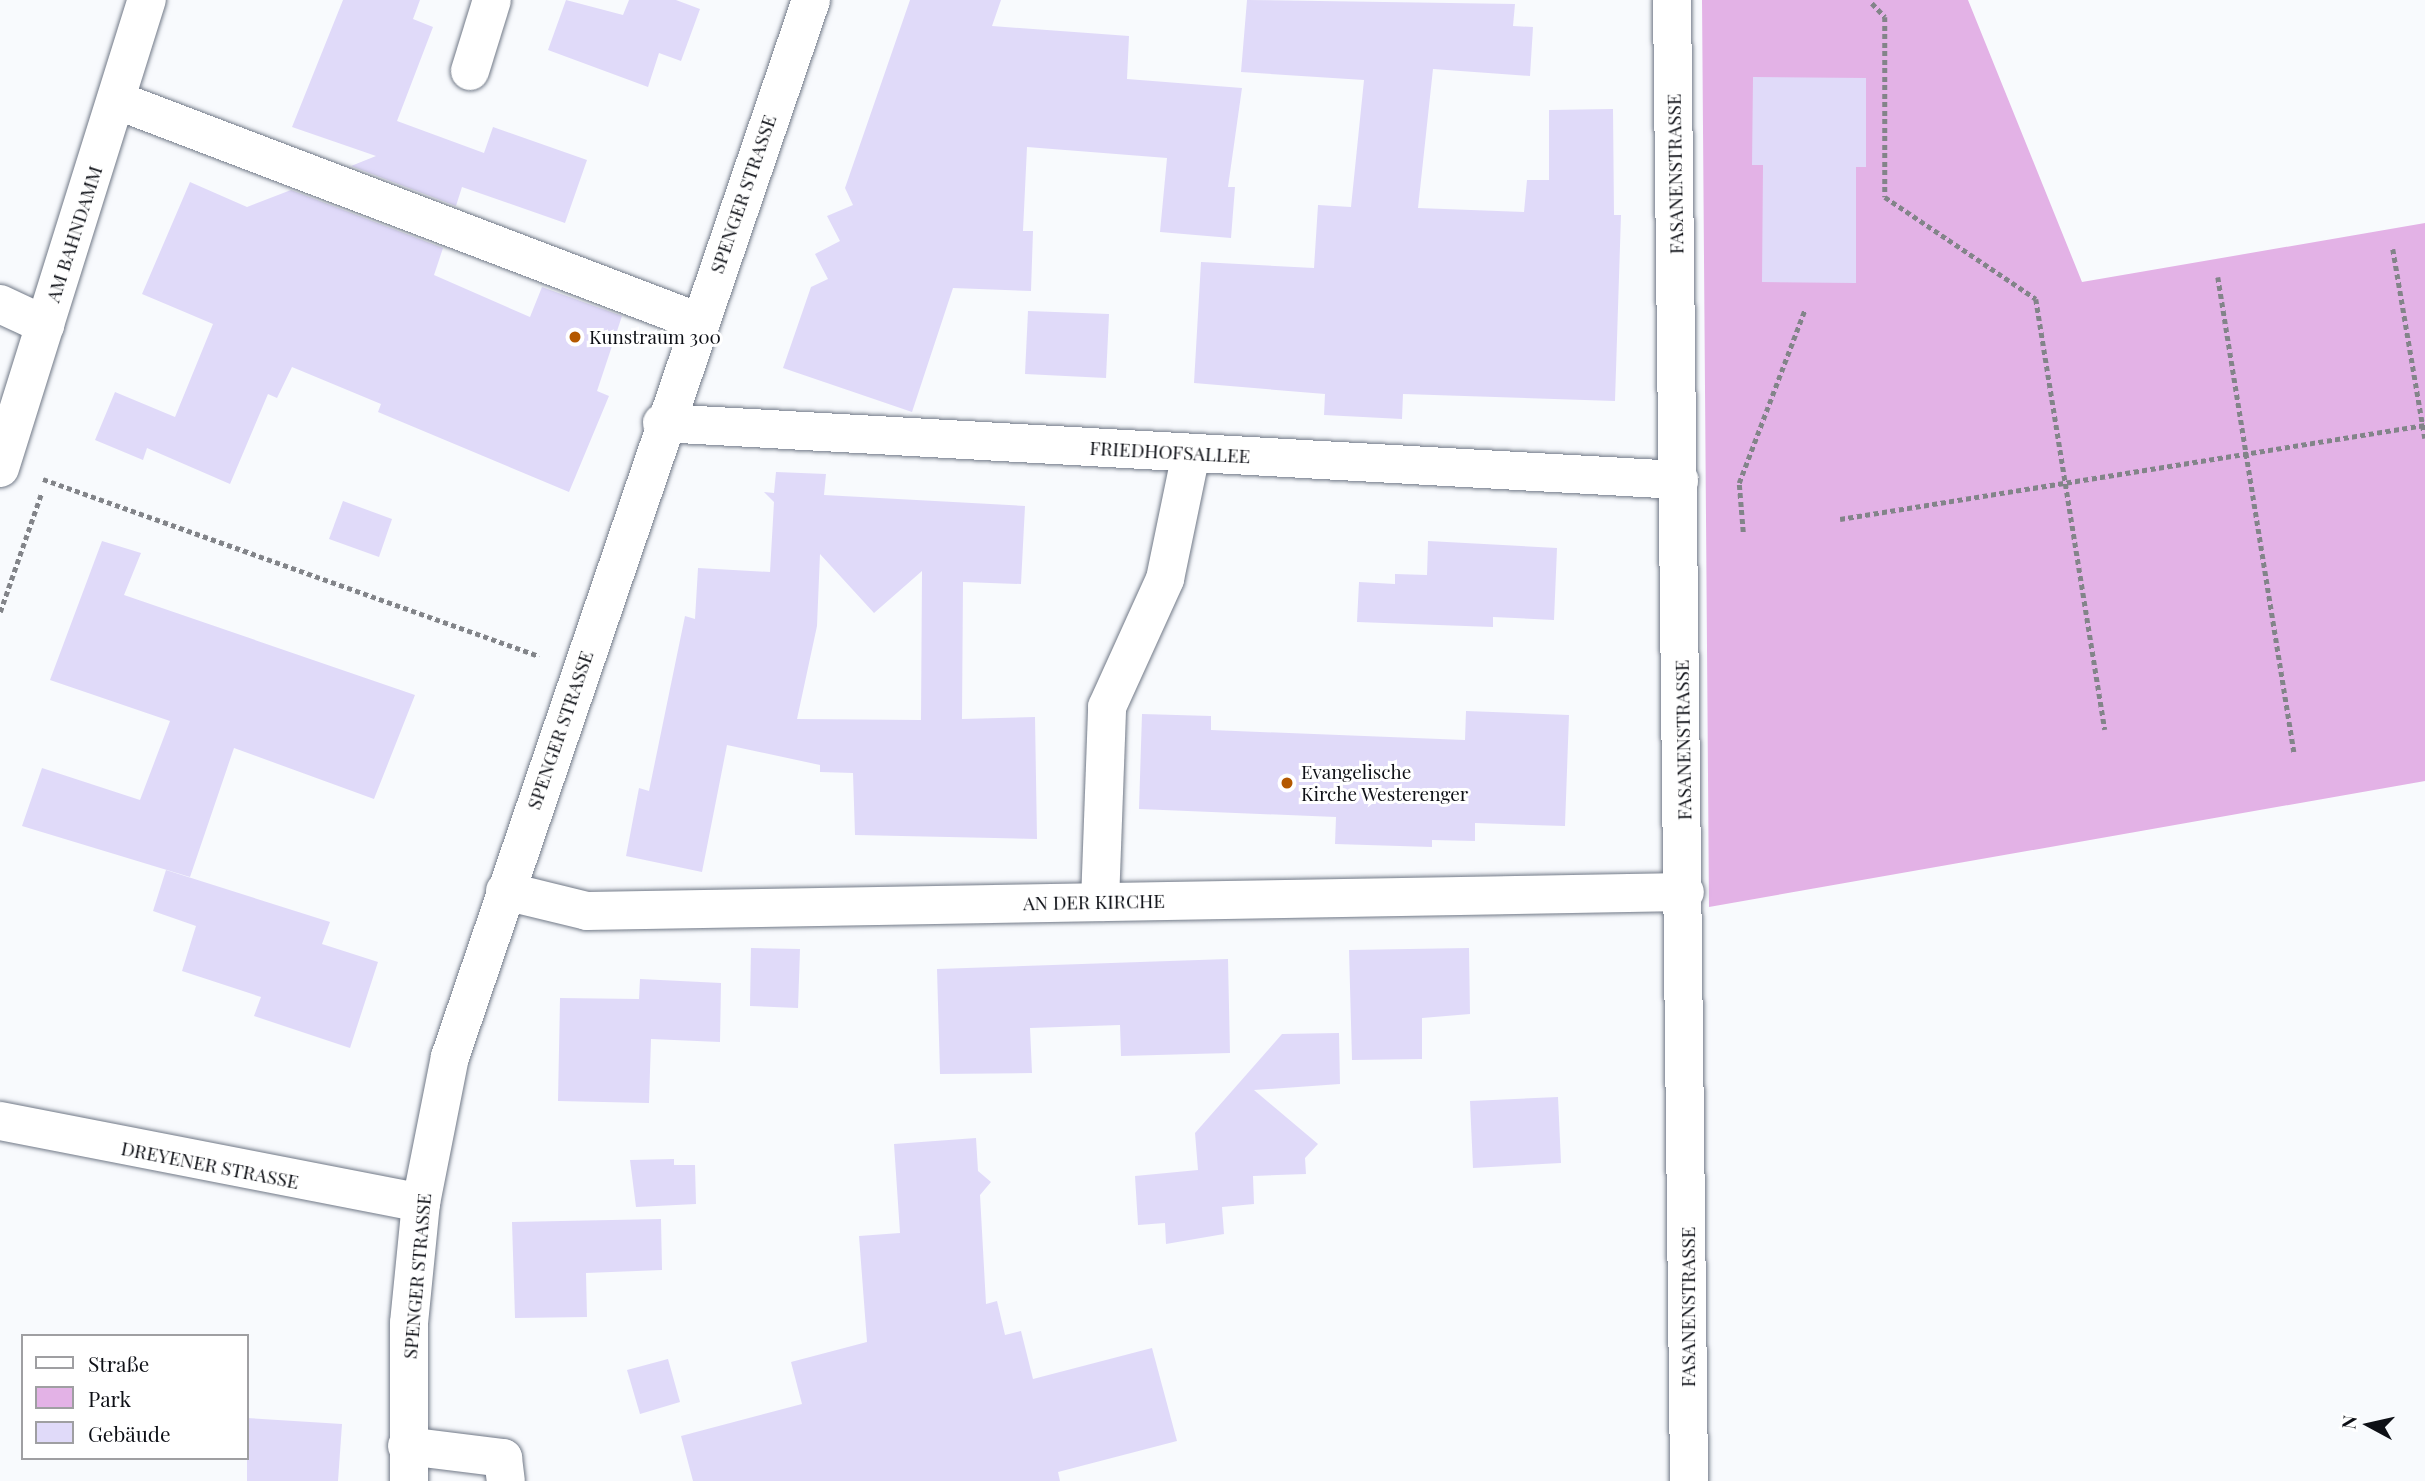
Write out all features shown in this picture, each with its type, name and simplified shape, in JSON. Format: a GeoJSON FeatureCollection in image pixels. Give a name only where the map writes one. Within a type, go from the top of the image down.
{"type":"FeatureCollection","features":[{"type":"Feature","properties":{"kind":"street","name":"AM BAHNDAMM"},"geometry":{"type":"LineString","coordinates":[[0,468],[147,0]]}},
{"type":"Feature","properties":{"kind":"street"},"geometry":{"type":"LineString","coordinates":[[470,71],[492,0]]}},
{"type":"Feature","properties":{"kind":"street","name":"SPENGER STRASSE"},"geometry":{"type":"LineString","coordinates":[[408,1464],[421,1203],[450,1057],[662,424],[811,0]]}},
{"type":"Feature","properties":{"kind":"street","name":"FASANENSTRASSE"},"geometry":{"type":"LineString","coordinates":[[1672,0],[1685,892],[1689,1481]]}},
{"type":"Feature","properties":{"kind":"street"},"geometry":{"type":"LineString","coordinates":[[116,100],[699,322]]}},
{"type":"Feature","properties":{"kind":"street"},"geometry":{"type":"LineString","coordinates":[[0,304],[45,325]]}},
{"type":"Feature","properties":{"kind":"street","name":"FRIEDHOFSALLEE"},"geometry":{"type":"LineString","coordinates":[[662,424],[1679,480]]}},
{"type":"Feature","properties":{"kind":"street"},"geometry":{"type":"LineString","coordinates":[[1100,902],[1107,707],[1166,579],[1191,454]]}},
{"type":"Feature","properties":{"kind":"street","name":"AN DER KIRCHE"},"geometry":{"type":"LineString","coordinates":[[505,891],[587,911],[1685,892]]}},
{"type":"Feature","properties":{"kind":"street","name":"DREYENER STRASSE"},"geometry":{"type":"LineString","coordinates":[[0,1121],[421,1203]]}},
{"type":"Feature","properties":{"kind":"street"},"geometry":{"type":"LineString","coordinates":[[408,1464],[503,1458],[506,1481]]}},
{"type":"Feature","properties":{"kind":"path"},"geometry":{"type":"LineString","coordinates":[[1872,3],[1885,17],[1885,197],[2036,299],[2105,729]]}},
{"type":"Feature","properties":{"kind":"path"},"geometry":{"type":"LineString","coordinates":[[2393,250],[2425,438]]}},
{"type":"Feature","properties":{"kind":"path"},"geometry":{"type":"LineString","coordinates":[[2218,277],[2244,456],[2294,752]]}},
{"type":"Feature","properties":{"kind":"path"},"geometry":{"type":"LineString","coordinates":[[1743,532],[1739,483],[1805,309]]}},
{"type":"Feature","properties":{"kind":"path"},"geometry":{"type":"LineString","coordinates":[[1840,519],[2066,485],[2424,425]]}},
{"type":"Feature","properties":{"kind":"path"},"geometry":{"type":"LineString","coordinates":[[0,468],[580,671]]}},
{"type":"Feature","properties":{"kind":"green space"},"geometry":{"type":"Polygon","coordinates":[[[1702,0],[1968,0],[2082,282],[2425,223],[2425,781],[1709,907],[1702,0]]]}},
{"type":"Feature","properties":{"kind":"building"},"geometry":{"type":"Polygon","coordinates":[[[343,0],[420,0],[413,19],[433,27],[397,121],[484,153],[493,127],[587,160],[565,223],[462,187],[456,206],[351,166],[376,156],[292,127],[343,0]]]}},
{"type":"Feature","properties":{"kind":"building"},"geometry":{"type":"Polygon","coordinates":[[[566,0],[623,15],[629,0],[676,0],[700,9],[681,61],[659,53],[648,87],[548,50],[566,0]]]}},
{"type":"Feature","properties":{"kind":"building"},"geometry":{"type":"Polygon","coordinates":[[[910,0],[1001,0],[992,26],[1129,36],[1127,79],[1242,88],[1228,187],[1235,187],[1231,238],[1160,232],[1167,158],[1027,147],[1023,231],[1033,231],[1031,291],[953,288],[912,412],[783,368],[811,287],[828,279],[815,254],[840,241],[827,216],[853,205],[845,188],[910,0]]]}},
{"type":"Feature","properties":{"kind":"building"},"geometry":{"type":"Polygon","coordinates":[[[1247,0],[1515,4],[1513,26],[1533,27],[1530,76],[1433,69],[1418,208],[1524,212],[1527,180],[1549,180],[1549,110],[1613,109],[1614,215],[1621,215],[1615,401],[1403,394],[1402,419],[1324,415],[1325,394],[1194,383],[1201,262],[1314,268],[1318,205],[1351,207],[1364,80],[1241,72],[1247,0]]]}},
{"type":"Feature","properties":{"kind":"building"},"geometry":{"type":"Polygon","coordinates":[[[1753,77],[1866,78],[1866,167],[1856,167],[1856,283],[1762,282],[1763,165],[1752,165],[1753,77]]]}},
{"type":"Feature","properties":{"kind":"building"},"geometry":{"type":"Polygon","coordinates":[[[190,182],[247,207],[291,190],[443,248],[434,275],[530,317],[542,287],[622,316],[597,391],[609,396],[569,492],[378,412],[381,404],[292,367],[277,398],[268,394],[230,484],[147,448],[143,460],[95,440],[115,392],[175,417],[213,324],[142,294],[190,182]]]}},
{"type":"Feature","properties":{"kind":"building"},"geometry":{"type":"Polygon","coordinates":[[[1028,311],[1109,314],[1106,378],[1025,374],[1028,311]]]}},
{"type":"Feature","properties":{"kind":"building"},"geometry":{"type":"Polygon","coordinates":[[[776,472],[826,474],[824,495],[1025,506],[1021,584],[963,582],[962,719],[1035,717],[1037,839],[855,835],[853,773],[820,772],[820,765],[727,745],[702,872],[626,856],[639,788],[649,791],[685,616],[695,619],[698,568],[770,572],[774,502],[764,492],[774,493],[776,472]],[[820,554],[817,626],[797,719],[921,720],[922,571],[874,613],[820,554]]]}},
{"type":"Feature","properties":{"kind":"building"},"geometry":{"type":"Polygon","coordinates":[[[343,501],[392,519],[379,557],[329,539],[343,501]]]}},
{"type":"Feature","properties":{"kind":"building"},"geometry":{"type":"Polygon","coordinates":[[[102,541],[141,553],[124,595],[415,695],[374,799],[234,748],[190,877],[22,826],[42,768],[140,800],[170,721],[50,680],[102,541]]]}},
{"type":"Feature","properties":{"kind":"building"},"geometry":{"type":"Polygon","coordinates":[[[1428,541],[1557,548],[1554,620],[1493,617],[1493,627],[1357,622],[1359,582],[1395,584],[1395,574],[1427,575],[1428,541]]]}},
{"type":"Feature","properties":{"kind":"building","name":"Evangelische Kirche Westerenger"},"geometry":{"type":"Polygon","coordinates":[[[1466,711],[1569,715],[1565,826],[1475,823],[1475,841],[1432,840],[1432,847],[1335,844],[1336,817],[1139,809],[1142,714],[1211,716],[1211,730],[1465,740],[1466,711]]]}},
{"type":"Feature","properties":{"kind":"building"},"geometry":{"type":"Polygon","coordinates":[[[166,870],[330,922],[322,944],[378,962],[350,1048],[254,1016],[261,997],[182,971],[196,926],[153,911],[166,870]]]}},
{"type":"Feature","properties":{"kind":"building"},"geometry":{"type":"Polygon","coordinates":[[[751,948],[800,949],[798,1008],[750,1006],[751,948]]]}},
{"type":"Feature","properties":{"kind":"building"},"geometry":{"type":"Polygon","coordinates":[[[1469,948],[1470,1014],[1422,1018],[1422,1059],[1352,1060],[1349,950],[1469,948]]]}},
{"type":"Feature","properties":{"kind":"building"},"geometry":{"type":"Polygon","coordinates":[[[1228,959],[1230,1053],[1121,1056],[1120,1025],[1030,1028],[1032,1073],[940,1074],[937,969],[1228,959]]]}},
{"type":"Feature","properties":{"kind":"building"},"geometry":{"type":"Polygon","coordinates":[[[640,979],[721,983],[720,1042],[651,1039],[649,1103],[558,1101],[560,998],[639,999],[640,979]]]}},
{"type":"Feature","properties":{"kind":"building"},"geometry":{"type":"Polygon","coordinates":[[[1339,1033],[1340,1084],[1254,1090],[1318,1144],[1305,1158],[1306,1174],[1253,1176],[1254,1204],[1222,1207],[1224,1234],[1166,1244],[1165,1223],[1138,1225],[1135,1176],[1198,1170],[1195,1133],[1282,1034],[1339,1033]]]}},
{"type":"Feature","properties":{"kind":"building"},"geometry":{"type":"Polygon","coordinates":[[[1558,1097],[1561,1163],[1473,1168],[1470,1101],[1558,1097]]]}},
{"type":"Feature","properties":{"kind":"building"},"geometry":{"type":"Polygon","coordinates":[[[976,1138],[978,1171],[991,1182],[980,1195],[986,1304],[997,1301],[1005,1335],[1021,1331],[1033,1379],[1152,1348],[1177,1441],[1058,1472],[1060,1481],[693,1481],[681,1436],[802,1404],[791,1362],[867,1342],[859,1236],[900,1233],[894,1144],[976,1138]]]}},
{"type":"Feature","properties":{"kind":"building"},"geometry":{"type":"Polygon","coordinates":[[[674,1159],[674,1165],[695,1165],[696,1204],[636,1207],[630,1160],[674,1159]]]}},
{"type":"Feature","properties":{"kind":"building"},"geometry":{"type":"Polygon","coordinates":[[[661,1219],[662,1270],[586,1273],[587,1317],[515,1318],[512,1222],[661,1219]]]}},
{"type":"Feature","properties":{"kind":"building"},"geometry":{"type":"Polygon","coordinates":[[[668,1359],[680,1402],[640,1414],[627,1370],[668,1359]]]}},
{"type":"Feature","properties":{"kind":"building"},"geometry":{"type":"Polygon","coordinates":[[[248,1418],[342,1424],[338,1481],[247,1481],[248,1418]]]}},
{"type":"Feature","properties":{"kind":"place","name":"Kunstraum 300"},"geometry":{"type":"Point","coordinates":[575,337]}},
{"type":"Feature","properties":{"kind":"place","name":"Evangelische Kirche Westerenger"},"geometry":{"type":"Point","coordinates":[1287,783]}}]}
